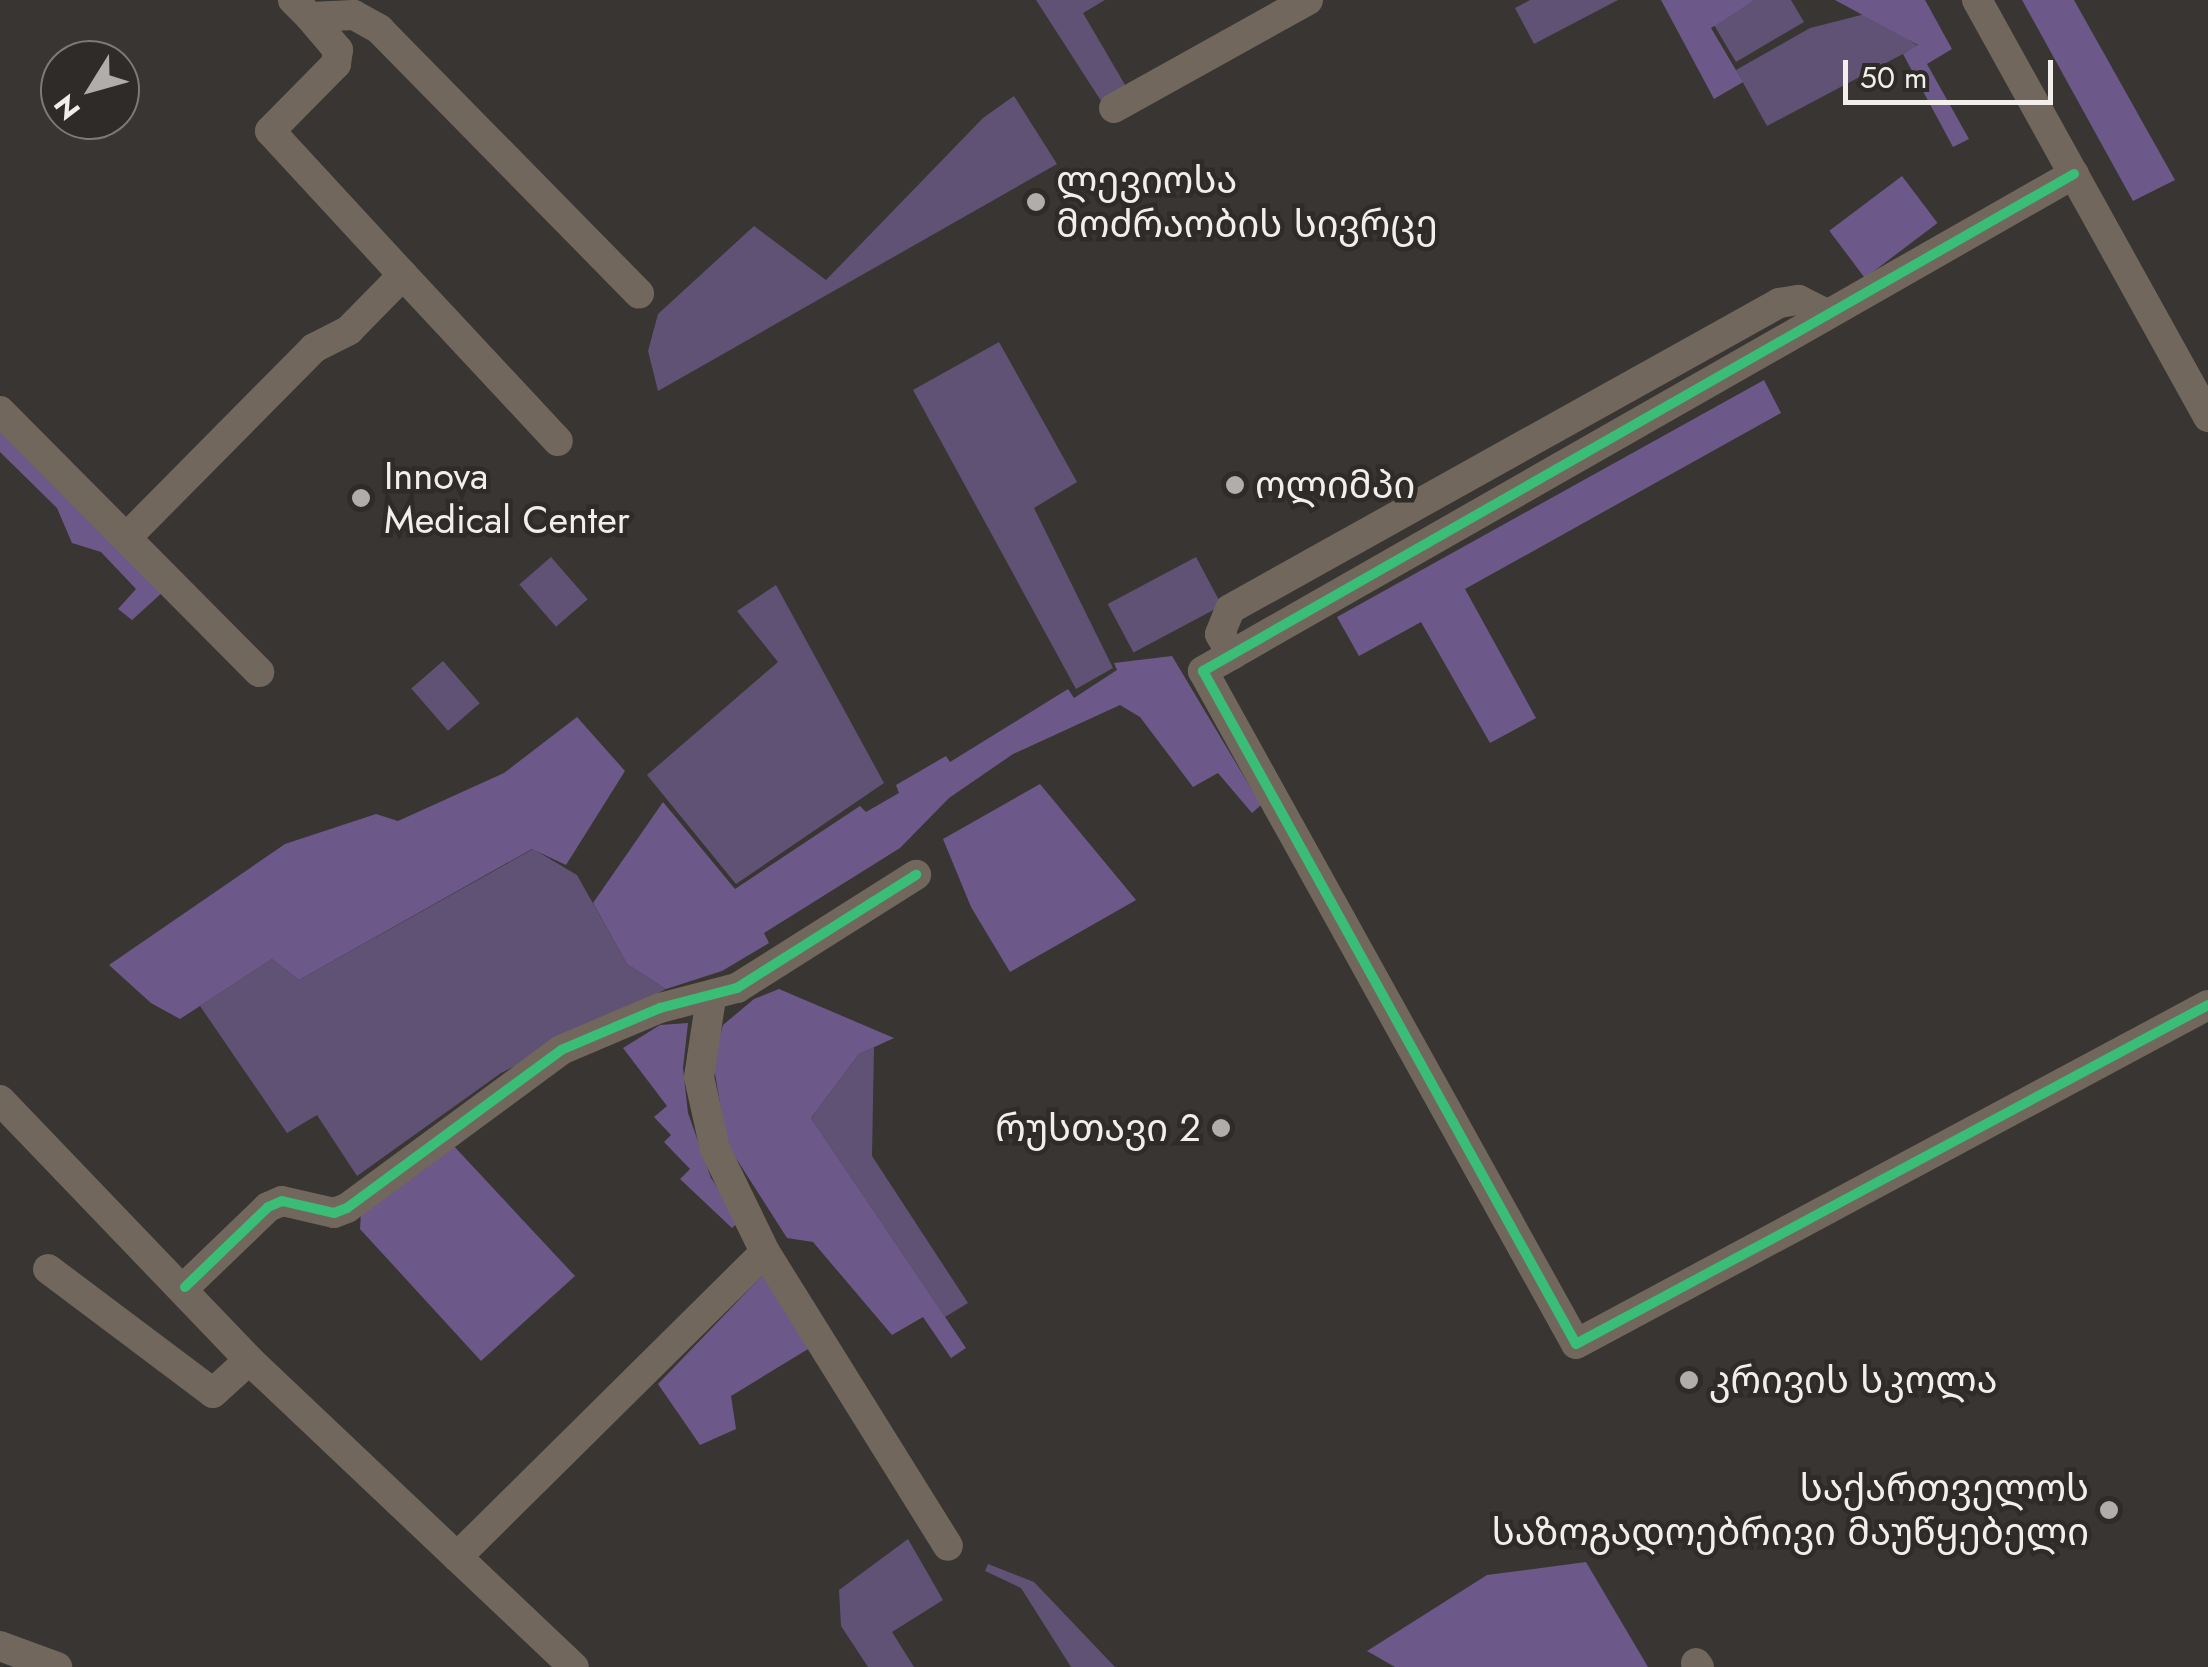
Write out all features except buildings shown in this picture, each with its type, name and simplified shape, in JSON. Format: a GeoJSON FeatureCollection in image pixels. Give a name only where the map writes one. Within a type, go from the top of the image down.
{"type":"FeatureCollection","features":[{"type":"Feature","properties":{"kind":"street"},"geometry":{"type":"LineString","coordinates":[[1114,108],[1308,0]]}},
{"type":"Feature","properties":{"kind":"street"},"geometry":{"type":"LineString","coordinates":[[1977,0],[2208,417]]}},
{"type":"Feature","properties":{"kind":"street"},"geometry":{"type":"LineString","coordinates":[[302,8],[338,50],[336,64],[270,130],[558,441]]}},
{"type":"Feature","properties":{"kind":"street"},"geometry":{"type":"LineString","coordinates":[[302,8],[354,15],[379,29],[638,294]]}},
{"type":"Feature","properties":{"kind":"street"},"geometry":{"type":"LineString","coordinates":[[2074,174],[1203,671],[1576,1344],[2208,1005]]}},
{"type":"Feature","properties":{"kind":"street"},"geometry":{"type":"LineString","coordinates":[[127,537],[314,348],[349,330],[403,274]]}},
{"type":"Feature","properties":{"kind":"street"},"geometry":{"type":"LineString","coordinates":[[1232,656],[1220,634],[1230,609],[1779,303],[1799,300],[1826,314]]}},
{"type":"Feature","properties":{"kind":"street"},"geometry":{"type":"LineString","coordinates":[[0,411],[259,672]]}},
{"type":"Feature","properties":{"kind":"street"},"geometry":{"type":"LineString","coordinates":[[185,1287],[268,1207],[282,1202],[334,1213],[347,1208],[561,1050],[660,1008],[711,998],[769,971],[916,875]]}},
{"type":"Feature","properties":{"kind":"street"},"geometry":{"type":"LineString","coordinates":[[711,998],[699,1077],[704,1112],[765,1252],[948,1546]]}},
{"type":"Feature","properties":{"kind":"street"},"geometry":{"type":"LineString","coordinates":[[0,1100],[185,1287],[249,1360],[574,1667]]}},
{"type":"Feature","properties":{"kind":"street"},"geometry":{"type":"LineString","coordinates":[[458,1557],[765,1252]]}},
{"type":"Feature","properties":{"kind":"street"},"geometry":{"type":"LineString","coordinates":[[48,1270],[214,1393],[249,1360]]}},
{"type":"Feature","properties":{"kind":"street"},"geometry":{"type":"LineString","coordinates":[[0,1646],[57,1667]]}},
{"type":"Feature","properties":{"kind":"shaded area"},"geometry":{"type":"Polygon","coordinates":[[[1036,0],[1105,0],[1083,13],[1128,90],[1103,104],[1036,0]]]}},
{"type":"Feature","properties":{"kind":"shaded area"},"geometry":{"type":"Polygon","coordinates":[[[1530,0],[1618,0],[1534,44],[1515,8],[1530,0]]]}},
{"type":"Feature","properties":{"kind":"shaded area"},"geometry":{"type":"Polygon","coordinates":[[[1661,0],[1755,0],[1711,28],[1743,82],[1714,99],[1661,0]]]}},
{"type":"Feature","properties":{"kind":"shaded area"},"geometry":{"type":"Polygon","coordinates":[[[1755,0],[1791,0],[1804,22],[1736,62],[1714,25],[1755,0]]]}},
{"type":"Feature","properties":{"kind":"shaded area"},"geometry":{"type":"Polygon","coordinates":[[[1835,0],[1925,0],[1952,49],[1927,64],[1969,139],[1953,147],[1903,54],[1918,45],[1835,0]]]}},
{"type":"Feature","properties":{"kind":"shaded area"},"geometry":{"type":"Polygon","coordinates":[[[2022,0],[2074,0],[2175,180],[2133,201],[2022,0]]]}},
{"type":"Feature","properties":{"kind":"shaded area"},"geometry":{"type":"Polygon","coordinates":[[[1869,13],[1918,46],[1767,126],[1736,70],[1810,28],[1869,13]]]}},
{"type":"Feature","properties":{"kind":"shaded area"},"geometry":{"type":"Polygon","coordinates":[[[1014,96],[1057,164],[658,391],[648,351],[658,314],[754,226],[826,280],[983,118],[1014,96]]]}},
{"type":"Feature","properties":{"kind":"shaded area"},"geometry":{"type":"Polygon","coordinates":[[[1902,176],[1938,223],[1865,278],[1829,231],[1902,176]]]}},
{"type":"Feature","properties":{"kind":"shaded area"},"geometry":{"type":"Polygon","coordinates":[[[999,342],[1077,482],[1034,508],[1113,668],[1076,689],[913,390],[999,342]]]}},
{"type":"Feature","properties":{"kind":"shaded area"},"geometry":{"type":"Polygon","coordinates":[[[1764,380],[1781,413],[1465,589],[1536,718],[1490,743],[1421,622],[1359,656],[1337,617],[1764,380]]]}},
{"type":"Feature","properties":{"kind":"shaded area"},"geometry":{"type":"Polygon","coordinates":[[[0,425],[164,591],[132,620],[118,609],[136,589],[101,552],[72,543],[57,508],[0,452],[0,425]]]}},
{"type":"Feature","properties":{"kind":"shaded area"},"geometry":{"type":"Polygon","coordinates":[[[551,557],[588,599],[556,627],[519,585],[551,557]]]}},
{"type":"Feature","properties":{"kind":"shaded area"},"geometry":{"type":"Polygon","coordinates":[[[1196,557],[1222,606],[1134,653],[1108,604],[1196,557]]]}},
{"type":"Feature","properties":{"kind":"shaded area"},"geometry":{"type":"Polygon","coordinates":[[[776,585],[884,783],[736,884],[647,775],[778,662],[737,611],[776,585]]]}},
{"type":"Feature","properties":{"kind":"shaded area"},"geometry":{"type":"Polygon","coordinates":[[[1172,656],[1261,805],[1252,813],[1218,773],[1193,787],[1140,717],[1120,705],[1013,754],[949,798],[900,848],[764,933],[769,943],[722,971],[666,989],[627,964],[593,903],[663,802],[735,889],[860,806],[866,812],[899,793],[896,785],[946,756],[950,762],[1068,689],[1074,698],[1117,670],[1114,663],[1172,656]]]}},
{"type":"Feature","properties":{"kind":"shaded area"},"geometry":{"type":"Polygon","coordinates":[[[443,661],[480,703],[448,731],[411,689],[443,661]]]}},
{"type":"Feature","properties":{"kind":"shaded area"},"geometry":{"type":"Polygon","coordinates":[[[577,717],[625,771],[566,865],[532,849],[299,980],[272,959],[180,1019],[151,1003],[109,965],[285,844],[376,814],[398,821],[504,773],[577,717]]]}},
{"type":"Feature","properties":{"kind":"shaded area"},"geometry":{"type":"Polygon","coordinates":[[[1040,784],[1136,900],[1010,972],[971,907],[943,839],[1040,784]]]}},
{"type":"Feature","properties":{"kind":"shaded area"},"geometry":{"type":"Polygon","coordinates":[[[533,849],[577,875],[627,964],[666,989],[501,1073],[357,1176],[317,1115],[287,1133],[200,1006],[272,959],[299,980],[533,849]]]}},
{"type":"Feature","properties":{"kind":"shaded area"},"geometry":{"type":"Polygon","coordinates":[[[779,989],[894,1038],[859,1054],[811,1118],[966,1348],[951,1358],[923,1317],[892,1335],[813,1242],[787,1238],[727,1144],[713,1062],[723,1025],[754,999],[779,989]]]}},
{"type":"Feature","properties":{"kind":"shaded area"},"geometry":{"type":"Polygon","coordinates":[[[688,1023],[683,1068],[688,1113],[711,1178],[740,1221],[732,1228],[680,1179],[690,1169],[664,1142],[671,1135],[654,1117],[667,1106],[623,1048],[660,1025],[688,1023]]]}},
{"type":"Feature","properties":{"kind":"shaded area"},"geometry":{"type":"Polygon","coordinates":[[[874,1047],[872,1156],[968,1303],[945,1317],[811,1118],[859,1054],[874,1047]]]}},
{"type":"Feature","properties":{"kind":"shaded area"},"geometry":{"type":"Polygon","coordinates":[[[451,1143],[575,1276],[481,1361],[360,1229],[361,1212],[451,1143]]]}},
{"type":"Feature","properties":{"kind":"shaded area"},"geometry":{"type":"Polygon","coordinates":[[[762,1276],[780,1281],[818,1343],[731,1396],[736,1429],[700,1445],[658,1384],[762,1276]]]}},
{"type":"Feature","properties":{"kind":"shaded area"},"geometry":{"type":"Polygon","coordinates":[[[908,1539],[943,1600],[892,1632],[914,1667],[868,1667],[841,1626],[839,1590],[908,1539]]]}},
{"type":"Feature","properties":{"kind":"shaded area"},"geometry":{"type":"Polygon","coordinates":[[[1586,1562],[1648,1667],[1395,1667],[1367,1651],[1487,1575],[1586,1562]]]}},
{"type":"Feature","properties":{"kind":"shaded area"},"geometry":{"type":"Polygon","coordinates":[[[988,1564],[1034,1582],[1115,1667],[1071,1667],[1021,1588],[985,1571],[988,1564]]]}},
{"type":"Feature","properties":{"kind":"cycle path"},"geometry":{"type":"LineString","coordinates":[[2074,174],[1203,671],[1576,1344],[2208,1005]]}},
{"type":"Feature","properties":{"kind":"cycle path"},"geometry":{"type":"LineString","coordinates":[[185,1287],[268,1207],[282,1201],[334,1213],[347,1208],[561,1050],[660,1008],[737,988],[916,875]]}},
{"type":"Feature","properties":{"kind":"place","name":"ლევიოსა მოძრაობის სივრცე"},"geometry":{"type":"Point","coordinates":[1036,202]}},
{"type":"Feature","properties":{"kind":"place","name":"ოლიმპი"},"geometry":{"type":"Point","coordinates":[1235,485]}},
{"type":"Feature","properties":{"kind":"place","name":"Innova Medical Center"},"geometry":{"type":"Point","coordinates":[361,498]}},
{"type":"Feature","properties":{"kind":"place","name":"რუსთავი 2"},"geometry":{"type":"Point","coordinates":[1221,1128]}},
{"type":"Feature","properties":{"kind":"place","name":"კრივის სკოლა"},"geometry":{"type":"Point","coordinates":[1689,1380]}},
{"type":"Feature","properties":{"kind":"place","name":"საქართველოს საზოგადოებრივი მაუწყებელი"},"geometry":{"type":"Point","coordinates":[2109,1510]}}]}
